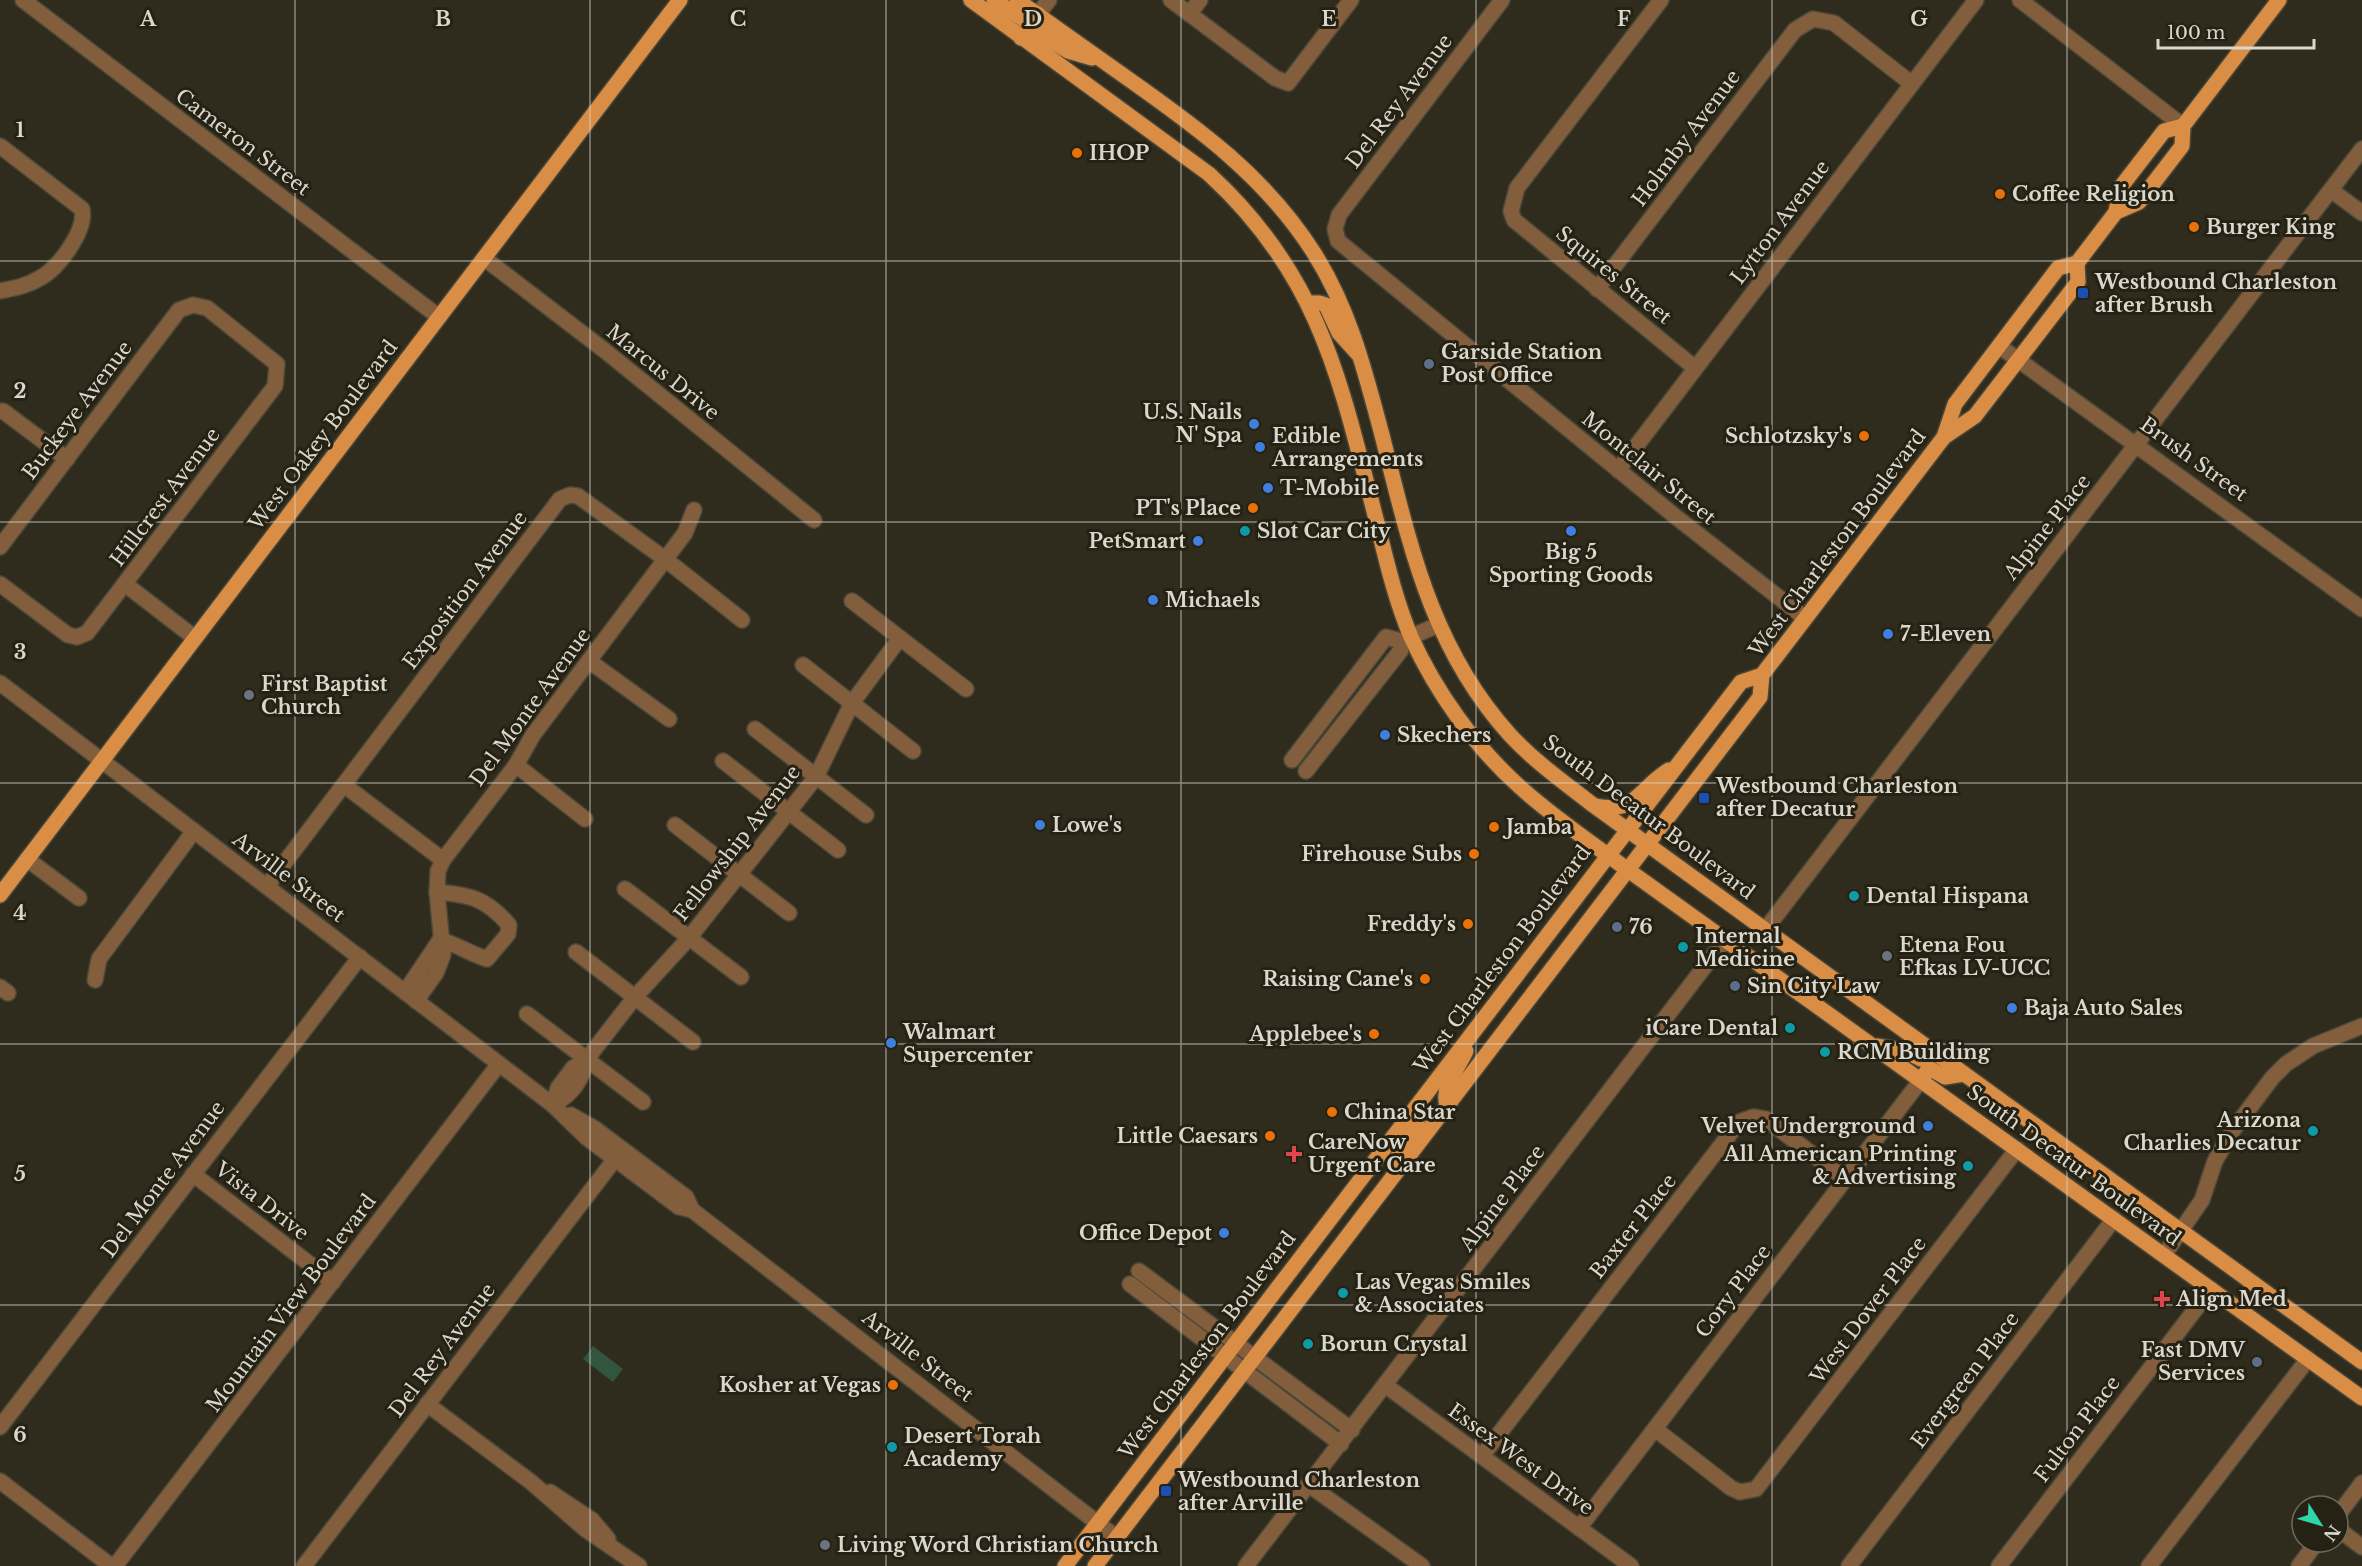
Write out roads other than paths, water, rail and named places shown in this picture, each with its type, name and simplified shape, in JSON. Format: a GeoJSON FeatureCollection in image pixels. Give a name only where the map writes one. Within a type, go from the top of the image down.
{"type":"FeatureCollection","features":[{"type":"Feature","properties":{"kind":"main road","name":"West Oakey Boulevard"},"geometry":{"type":"LineString","coordinates":[[0,895],[680,0]]}},
{"type":"Feature","properties":{"kind":"main road","name":"South Decatur Boulevard"},"geometry":{"type":"LineString","coordinates":[[971,0],[1176,149],[1225,189],[1266,234],[1309,303],[1329,350],[1338,376],[1407,639],[1446,699],[1490,757],[1519,786],[1628,870],[2362,1398]]}},
{"type":"Feature","properties":{"kind":"main road"},"geometry":{"type":"LineString","coordinates":[[994,0],[1026,21],[1038,14]]}},
{"type":"Feature","properties":{"kind":"main road","name":"South Decatur Boulevard"},"geometry":{"type":"LineString","coordinates":[[1017,0],[1208,136],[1268,192],[1292,221],[1323,269],[1342,305],[1362,358],[1420,578],[1438,625],[1463,672],[1500,723],[1542,765],[1593,805],[2362,1362]]}},
{"type":"Feature","properties":{"kind":"main road","name":"West Charleston Boulevard"},"geometry":{"type":"LineString","coordinates":[[2116,212],[2139,202],[2182,146],[2183,126],[2279,0]]}},
{"type":"Feature","properties":{"kind":"main road"},"geometry":{"type":"LineString","coordinates":[[1021,38],[1031,31],[1037,32],[1068,51],[1103,62]]}},
{"type":"Feature","properties":{"kind":"main road","name":"West Charleston Boulevard"},"geometry":{"type":"LineString","coordinates":[[1944,437],[1955,404],[2058,268],[2077,263],[2116,212],[2120,189],[2164,131],[2183,126]]}},
{"type":"Feature","properties":{"kind":"main road","name":"West Charleston Boulevard"},"geometry":{"type":"LineString","coordinates":[[1065,1566],[1098,1523],[1370,1207],[1760,697],[1762,675],[1805,618],[1944,437],[1975,416],[2078,282],[2077,263]]}},
{"type":"Feature","properties":{"kind":"main road"},"geometry":{"type":"LineString","coordinates":[[1309,303],[1326,305],[1339,333],[1362,358]]}},
{"type":"Feature","properties":{"kind":"main road","name":"West Charleston Boulevard"},"geometry":{"type":"LineString","coordinates":[[1095,1566],[1117,1538],[1234,1364],[1416,1107],[1741,682],[1762,675]]}},
{"type":"Feature","properties":{"kind":"main road"},"geometry":{"type":"LineString","coordinates":[[1593,805],[1609,808],[1626,806],[1652,780],[1677,765]]}},
{"type":"Feature","properties":{"kind":"main road"},"geometry":{"type":"LineString","coordinates":[[1447,1106],[1444,1096],[1447,1086],[1456,1073],[1474,1030]]}},
{"type":"Feature","properties":{"kind":"main road"},"geometry":{"type":"LineString","coordinates":[[1873,1045],[1905,1051],[1921,1059],[1935,1053]]}},
{"type":"Feature","properties":{"kind":"main road"},"geometry":{"type":"LineString","coordinates":[[1921,1080],[1929,1068],[1945,1077],[1964,1074]]}},
{"type":"Feature","properties":{"kind":"main road"},"geometry":{"type":"LineString","coordinates":[[1370,1207],[1417,1123],[1419,1113],[1416,1107]]}},
{"type":"Feature","properties":{"kind":"street","name":"Cameron Street"},"geometry":{"type":"LineString","coordinates":[[23,0],[439,317]]}},
{"type":"Feature","properties":{"kind":"street"},"geometry":{"type":"LineString","coordinates":[[1038,14],[1048,0]]}},
{"type":"Feature","properties":{"kind":"street"},"geometry":{"type":"LineString","coordinates":[[1171,0],[1275,78],[1288,83],[1351,0]]}},
{"type":"Feature","properties":{"kind":"street"},"geometry":{"type":"LineString","coordinates":[[1189,14],[1200,0]]}},
{"type":"Feature","properties":{"kind":"street","name":"Del Rey Avenue"},"geometry":{"type":"LineString","coordinates":[[1335,229],[1339,215],[1502,0]]}},
{"type":"Feature","properties":{"kind":"street","name":"Squires Street"},"geometry":{"type":"LineString","coordinates":[[1661,0],[1517,188],[1511,211],[1514,220],[1695,368]]}},
{"type":"Feature","properties":{"kind":"street","name":"Lytton Avenue"},"geometry":{"type":"LineString","coordinates":[[1618,470],[1976,0]]}},
{"type":"Feature","properties":{"kind":"street"},"geometry":{"type":"LineString","coordinates":[[2020,0],[2183,126]]}},
{"type":"Feature","properties":{"kind":"street","name":"Holmby Avenue"},"geometry":{"type":"LineString","coordinates":[[1597,289],[1795,30],[1813,19],[1834,23],[1912,84]]}},
{"type":"Feature","properties":{"kind":"street"},"geometry":{"type":"LineString","coordinates":[[0,146],[82,209],[84,217],[82,228],[60,261],[44,277],[26,286],[0,291]]}},
{"type":"Feature","properties":{"kind":"street","name":"Alpine Place"},"geometry":{"type":"LineString","coordinates":[[1765,930],[2362,149]]}},
{"type":"Feature","properties":{"kind":"street"},"geometry":{"type":"LineString","coordinates":[[2331,190],[2362,213]]}},
{"type":"Feature","properties":{"kind":"street","name":"Montclair Street"},"geometry":{"type":"LineString","coordinates":[[1335,229],[1338,241],[1618,470],[1805,618]]}},
{"type":"Feature","properties":{"kind":"street","name":"Marcus Drive"},"geometry":{"type":"LineString","coordinates":[[484,258],[604,350],[814,520]]}},
{"type":"Feature","properties":{"kind":"street","name":"Hillcrest Avenue"},"geometry":{"type":"LineString","coordinates":[[0,585],[68,636],[77,638],[87,633],[275,386],[278,375],[277,364],[207,308],[193,305]]}},
{"type":"Feature","properties":{"kind":"street","name":"Buckeye Avenue"},"geometry":{"type":"LineString","coordinates":[[0,547],[179,310],[193,305]]}},
{"type":"Feature","properties":{"kind":"street","name":"Brush Street"},"geometry":{"type":"LineString","coordinates":[[1999,346],[2019,358],[2362,609]]}},
{"type":"Feature","properties":{"kind":"street"},"geometry":{"type":"LineString","coordinates":[[3,411],[67,459]]}},
{"type":"Feature","properties":{"kind":"street","name":"Exposition Avenue"},"geometry":{"type":"LineString","coordinates":[[267,886],[560,499],[570,495],[578,496],[665,559]]}},
{"type":"Feature","properties":{"kind":"street","name":"Del Monte Avenue"},"geometry":{"type":"LineString","coordinates":[[410,996],[441,964],[443,955],[437,892],[438,871],[443,860],[516,765],[533,735],[685,533],[694,510]]}},
{"type":"Feature","properties":{"kind":"street"},"geometry":{"type":"LineString","coordinates":[[665,559],[742,620]]}},
{"type":"Feature","properties":{"kind":"street"},"geometry":{"type":"LineString","coordinates":[[125,584],[195,638]]}},
{"type":"Feature","properties":{"kind":"street"},"geometry":{"type":"LineString","coordinates":[[852,601],[966,690]]}},
{"type":"Feature","properties":{"kind":"street"},"geometry":{"type":"LineString","coordinates":[[1292,760],[1386,637],[1407,639],[1438,625]]}},
{"type":"Feature","properties":{"kind":"street","name":"Fellowship Avenue"},"geometry":{"type":"LineString","coordinates":[[553,1105],[568,1096],[583,1076],[586,1060],[635,997],[689,938],[740,876],[816,777],[852,703],[900,638]]}},
{"type":"Feature","properties":{"kind":"street"},"geometry":{"type":"LineString","coordinates":[[1306,771],[1401,650],[1407,639]]}},
{"type":"Feature","properties":{"kind":"street"},"geometry":{"type":"LineString","coordinates":[[589,661],[669,719]]}},
{"type":"Feature","properties":{"kind":"street"},"geometry":{"type":"LineString","coordinates":[[803,665],[913,752]]}},
{"type":"Feature","properties":{"kind":"street","name":"Arville Street"},"geometry":{"type":"LineString","coordinates":[[0,683],[553,1105],[587,1138],[679,1208],[692,1210]]}},
{"type":"Feature","properties":{"kind":"street"},"geometry":{"type":"LineString","coordinates":[[755,729],[866,815]]}},
{"type":"Feature","properties":{"kind":"street"},"geometry":{"type":"LineString","coordinates":[[723,760],[838,850]]}},
{"type":"Feature","properties":{"kind":"street"},"geometry":{"type":"LineString","coordinates":[[516,765],[585,819]]}},
{"type":"Feature","properties":{"kind":"street"},"geometry":{"type":"LineString","coordinates":[[344,785],[443,860]]}},
{"type":"Feature","properties":{"kind":"street"},"geometry":{"type":"LineString","coordinates":[[675,825],[789,913]]}},
{"type":"Feature","properties":{"kind":"street"},"geometry":{"type":"LineString","coordinates":[[95,980],[99,958],[194,831]]}},
{"type":"Feature","properties":{"kind":"street"},"geometry":{"type":"LineString","coordinates":[[27,859],[79,898]]}},
{"type":"Feature","properties":{"kind":"street"},"geometry":{"type":"LineString","coordinates":[[625,888],[741,977]]}},
{"type":"Feature","properties":{"kind":"street"},"geometry":{"type":"LineString","coordinates":[[437,892],[467,894],[479,898],[509,924],[508,934],[487,959],[476,956],[455,943],[440,940]]}},
{"type":"Feature","properties":{"kind":"street","name":"Alpine Place"},"geometry":{"type":"LineString","coordinates":[[1246,1566],[1725,940]]}},
{"type":"Feature","properties":{"kind":"street"},"geometry":{"type":"LineString","coordinates":[[576,952],[693,1042]]}},
{"type":"Feature","properties":{"kind":"street","name":"Del Monte Avenue"},"geometry":{"type":"LineString","coordinates":[[0,1427],[360,957]]}},
{"type":"Feature","properties":{"kind":"street"},"geometry":{"type":"LineString","coordinates":[[527,1014],[643,1102]]}},
{"type":"Feature","properties":{"kind":"street"},"geometry":{"type":"LineString","coordinates":[[2164,1255],[2202,1200],[2219,1153],[2272,1078],[2286,1064],[2313,1046],[2362,1026]]}},
{"type":"Feature","properties":{"kind":"street","name":"Mountain View Boulevard"},"geometry":{"type":"LineString","coordinates":[[113,1566],[499,1064]]}},
{"type":"Feature","properties":{"kind":"street","name":"Cory Place"},"geometry":{"type":"LineString","coordinates":[[1579,1528],[1921,1080]]}},
{"type":"Feature","properties":{"kind":"street","name":"Arville Street"},"geometry":{"type":"LineString","coordinates":[[553,1105],[594,1128],[686,1197],[692,1210],[1117,1538]]}},
{"type":"Feature","properties":{"kind":"street","name":"Baxter Place"},"geometry":{"type":"LineString","coordinates":[[1482,1456],[1738,1122],[1753,1116],[1766,1119],[1845,1179]]}},
{"type":"Feature","properties":{"kind":"street"},"geometry":{"type":"LineString","coordinates":[[614,1142],[615,1159]]}},
{"type":"Feature","properties":{"kind":"street","name":"West Dover Place"},"geometry":{"type":"LineString","coordinates":[[1655,1429],[1731,1488],[1748,1492],[1763,1483],[2018,1149]]}},
{"type":"Feature","properties":{"kind":"street","name":"Del Rey Avenue"},"geometry":{"type":"LineString","coordinates":[[304,1566],[615,1159]]}},
{"type":"Feature","properties":{"kind":"street","name":"Vista Drive"},"geometry":{"type":"LineString","coordinates":[[193,1174],[333,1282]]}},
{"type":"Feature","properties":{"kind":"street"},"geometry":{"type":"LineString","coordinates":[[660,1178],[662,1194]]}},
{"type":"Feature","properties":{"kind":"street","name":"Evergreen Place"},"geometry":{"type":"LineString","coordinates":[[1849,1566],[2114,1219]]}},
{"type":"Feature","properties":{"kind":"street"},"geometry":{"type":"LineString","coordinates":[[1341,1444],[1234,1364],[1134,1277],[1245,1350],[1352,1430]]}},
{"type":"Feature","properties":{"kind":"street","name":"Fulton Place"},"geometry":{"type":"LineString","coordinates":[[1999,1566],[2211,1289]]}},
{"type":"Feature","properties":{"kind":"street"},"geometry":{"type":"LineString","coordinates":[[2149,1566],[2308,1359]]}},
{"type":"Feature","properties":{"kind":"street","name":"Essex West Drive"},"geometry":{"type":"LineString","coordinates":[[1385,1385],[1631,1566]]}},
{"type":"Feature","properties":{"kind":"street"},"geometry":{"type":"LineString","coordinates":[[428,1404],[531,1482],[585,1529],[639,1566]]}},
{"type":"Feature","properties":{"kind":"street"},"geometry":{"type":"LineString","coordinates":[[0,1481],[113,1566]]}},
{"type":"Feature","properties":{"kind":"street"},"geometry":{"type":"LineString","coordinates":[[2350,1499],[2362,1483]]}},
{"type":"Feature","properties":{"kind":"street"},"geometry":{"type":"LineString","coordinates":[[1309,1485],[1404,1561],[1422,1566]]}},
{"type":"Feature","properties":{"kind":"place","name":"IHOP"},"geometry":{"type":"Point","coordinates":[1077,153]}},
{"type":"Feature","properties":{"kind":"place","name":"Coffee Religion"},"geometry":{"type":"Point","coordinates":[2000,194]}},
{"type":"Feature","properties":{"kind":"place","name":"Burger King"},"geometry":{"type":"Point","coordinates":[2194,227]}},
{"type":"Feature","properties":{"kind":"place","name":"Westbound Charleston after Brush"},"geometry":{"type":"Point","coordinates":[2083,293]}},
{"type":"Feature","properties":{"kind":"place","name":"Garside Station Post Office"},"geometry":{"type":"Point","coordinates":[1429,364]}},
{"type":"Feature","properties":{"kind":"place","name":"U.S. Nails N' Spa"},"geometry":{"type":"Point","coordinates":[1254,424]}},
{"type":"Feature","properties":{"kind":"place","name":"Schlotzsky's"},"geometry":{"type":"Point","coordinates":[1864,436]}},
{"type":"Feature","properties":{"kind":"place","name":"Edible Arrangements"},"geometry":{"type":"Point","coordinates":[1260,447]}},
{"type":"Feature","properties":{"kind":"place","name":"T-Mobile"},"geometry":{"type":"Point","coordinates":[1268,488]}},
{"type":"Feature","properties":{"kind":"place","name":"PT's Place"},"geometry":{"type":"Point","coordinates":[1253,508]}},
{"type":"Feature","properties":{"kind":"place","name":"Slot Car City"},"geometry":{"type":"Point","coordinates":[1245,531]}},
{"type":"Feature","properties":{"kind":"place","name":"Big 5 Sporting Goods"},"geometry":{"type":"Point","coordinates":[1571,531]}},
{"type":"Feature","properties":{"kind":"place","name":"PetSmart"},"geometry":{"type":"Point","coordinates":[1198,541]}},
{"type":"Feature","properties":{"kind":"place","name":"Michaels"},"geometry":{"type":"Point","coordinates":[1153,600]}},
{"type":"Feature","properties":{"kind":"place","name":"7-Eleven"},"geometry":{"type":"Point","coordinates":[1888,634]}},
{"type":"Feature","properties":{"kind":"place","name":"First Baptist Church"},"geometry":{"type":"Point","coordinates":[249,695]}},
{"type":"Feature","properties":{"kind":"place","name":"Skechers"},"geometry":{"type":"Point","coordinates":[1385,735]}},
{"type":"Feature","properties":{"kind":"place","name":"Westbound Charleston after Decatur"},"geometry":{"type":"Point","coordinates":[1704,798]}},
{"type":"Feature","properties":{"kind":"place","name":"Lowe's"},"geometry":{"type":"Point","coordinates":[1040,825]}},
{"type":"Feature","properties":{"kind":"place","name":"Jamba"},"geometry":{"type":"Point","coordinates":[1494,827]}},
{"type":"Feature","properties":{"kind":"place","name":"Firehouse Subs"},"geometry":{"type":"Point","coordinates":[1474,854]}},
{"type":"Feature","properties":{"kind":"place","name":"Dental Hispana"},"geometry":{"type":"Point","coordinates":[1854,896]}},
{"type":"Feature","properties":{"kind":"place","name":"Freddy's"},"geometry":{"type":"Point","coordinates":[1468,924]}},
{"type":"Feature","properties":{"kind":"place","name":"76"},"geometry":{"type":"Point","coordinates":[1617,927]}},
{"type":"Feature","properties":{"kind":"place","name":"Internal Medicine"},"geometry":{"type":"Point","coordinates":[1683,947]}},
{"type":"Feature","properties":{"kind":"place","name":"Etena Fou Efkas LV-UCC"},"geometry":{"type":"Point","coordinates":[1887,956]}},
{"type":"Feature","properties":{"kind":"place","name":"Raising Cane's"},"geometry":{"type":"Point","coordinates":[1425,979]}},
{"type":"Feature","properties":{"kind":"place","name":"Sin City Law"},"geometry":{"type":"Point","coordinates":[1735,986]}},
{"type":"Feature","properties":{"kind":"place","name":"Baja Auto Sales"},"geometry":{"type":"Point","coordinates":[2012,1008]}},
{"type":"Feature","properties":{"kind":"place","name":"iCare Dental"},"geometry":{"type":"Point","coordinates":[1790,1028]}},
{"type":"Feature","properties":{"kind":"place","name":"Applebee's"},"geometry":{"type":"Point","coordinates":[1374,1034]}},
{"type":"Feature","properties":{"kind":"place","name":"Walmart Supercenter"},"geometry":{"type":"Point","coordinates":[891,1043]}},
{"type":"Feature","properties":{"kind":"place","name":"RCM Building"},"geometry":{"type":"Point","coordinates":[1825,1052]}},
{"type":"Feature","properties":{"kind":"place","name":"China Star"},"geometry":{"type":"Point","coordinates":[1332,1112]}},
{"type":"Feature","properties":{"kind":"place","name":"Velvet Underground"},"geometry":{"type":"Point","coordinates":[1928,1126]}},
{"type":"Feature","properties":{"kind":"place","name":"Arizona Charlies Decatur"},"geometry":{"type":"Point","coordinates":[2313,1131]}},
{"type":"Feature","properties":{"kind":"place","name":"Little Caesars"},"geometry":{"type":"Point","coordinates":[1270,1136]}},
{"type":"Feature","properties":{"kind":"place","name":"CareNow Urgent Care"},"geometry":{"type":"Point","coordinates":[1294,1154]}},
{"type":"Feature","properties":{"kind":"place","name":"All American Printing & Advertising"},"geometry":{"type":"Point","coordinates":[1968,1166]}},
{"type":"Feature","properties":{"kind":"place","name":"Office Depot"},"geometry":{"type":"Point","coordinates":[1224,1233]}},
{"type":"Feature","properties":{"kind":"place","name":"Las Vegas Smiles & Associates"},"geometry":{"type":"Point","coordinates":[1343,1293]}},
{"type":"Feature","properties":{"kind":"place","name":"Align Med"},"geometry":{"type":"Point","coordinates":[2162,1299]}},
{"type":"Feature","properties":{"kind":"place","name":"Borun Crystal"},"geometry":{"type":"Point","coordinates":[1308,1344]}},
{"type":"Feature","properties":{"kind":"place","name":"Fast DMV Services"},"geometry":{"type":"Point","coordinates":[2257,1362]}},
{"type":"Feature","properties":{"kind":"place","name":"Kosher at Vegas"},"geometry":{"type":"Point","coordinates":[893,1385]}},
{"type":"Feature","properties":{"kind":"place","name":"Desert Torah Academy"},"geometry":{"type":"Point","coordinates":[892,1447]}},
{"type":"Feature","properties":{"kind":"place","name":"Westbound Charleston after Arville"},"geometry":{"type":"Point","coordinates":[1166,1491]}},
{"type":"Feature","properties":{"kind":"place","name":"Living Word Christian Church"},"geometry":{"type":"Point","coordinates":[825,1545]}}]}
